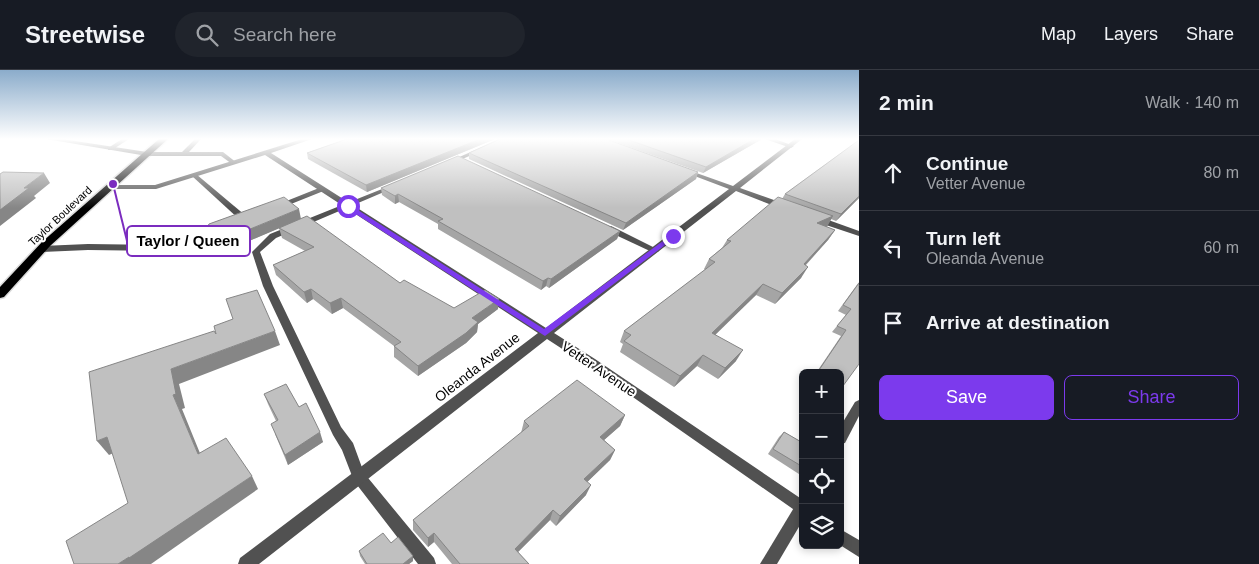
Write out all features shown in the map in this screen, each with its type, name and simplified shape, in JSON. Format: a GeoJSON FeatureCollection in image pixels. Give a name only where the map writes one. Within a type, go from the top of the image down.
{"type":"FeatureCollection","features":[{"type":"Feature","properties":{"kind":"main road","name":"Taylor Boulevard"},"geometry":{"type":"LineString","coordinates":[[0,294],[42,249],[138,162]]}},
{"type":"Feature","properties":{"kind":"street"},"geometry":{"type":"LineString","coordinates":[[110,187],[156,187],[237,162]]}},
{"type":"Feature","properties":{"kind":"street","name":"Vetter Avenue"},"geometry":{"type":"LineString","coordinates":[[280,162],[591,362],[799,506]]}},
{"type":"Feature","properties":{"kind":"street"},"geometry":{"type":"LineString","coordinates":[[442,166],[459,162]]}},
{"type":"Feature","properties":{"kind":"street","name":"Oleanda Avenue"},"geometry":{"type":"LineString","coordinates":[[246,564],[769,162]]}},
{"type":"Feature","properties":{"kind":"street"},"geometry":{"type":"LineString","coordinates":[[679,169],[797,211]]}},
{"type":"Feature","properties":{"kind":"street"},"geometry":{"type":"LineString","coordinates":[[194,176],[247,217],[234,222]]}},
{"type":"Feature","properties":{"kind":"street"},"geometry":{"type":"LineString","coordinates":[[408,181],[273,236],[256,252],[268,286],[337,431],[348,447],[359,477],[428,564]]}},
{"type":"Feature","properties":{"kind":"street"},"geometry":{"type":"LineString","coordinates":[[268,209],[322,190]]}},
{"type":"Feature","properties":{"kind":"street"},"geometry":{"type":"LineString","coordinates":[[806,215],[859,234]]}},
{"type":"Feature","properties":{"kind":"street"},"geometry":{"type":"LineString","coordinates":[[42,249],[88,247],[162,248],[225,225]]}},
{"type":"Feature","properties":{"kind":"street"},"geometry":{"type":"LineString","coordinates":[[601,225],[655,250]]}},
{"type":"Feature","properties":{"kind":"street"},"geometry":{"type":"LineString","coordinates":[[844,432],[859,405]]}},
{"type":"Feature","properties":{"kind":"street"},"geometry":{"type":"LineString","coordinates":[[768,564],[799,513]]}},
{"type":"Feature","properties":{"kind":"street"},"geometry":{"type":"LineString","coordinates":[[844,539],[859,549]]}},
{"type":"Feature","properties":{"kind":"building"},"geometry":{"type":"Polygon","coordinates":[[[324,162],[423,162],[366,185],[324,162]]]}},
{"type":"Feature","properties":{"kind":"building"},"geometry":{"type":"Polygon","coordinates":[[[443,162],[471,162],[620,231],[551,279],[548,278],[543,281],[438,221],[443,219],[398,194],[395,196],[381,188],[443,162]]]}},
{"type":"Feature","properties":{"kind":"building"},"geometry":{"type":"Polygon","coordinates":[[[489,162],[670,162],[698,172],[626,223],[489,162]]]}},
{"type":"Feature","properties":{"kind":"building"},"geometry":{"type":"Polygon","coordinates":[[[692,162],[714,162],[706,167],[692,162]]]}},
{"type":"Feature","properties":{"kind":"building"},"geometry":{"type":"Polygon","coordinates":[[[829,162],[859,162],[859,196],[841,214],[785,194],[829,162]]]}},
{"type":"Feature","properties":{"kind":"building"},"geometry":{"type":"Polygon","coordinates":[[[3,172],[44,173],[24,188],[29,188],[0,210],[0,174],[3,172]]]}},
{"type":"Feature","properties":{"kind":"building"},"geometry":{"type":"Polygon","coordinates":[[[284,197],[299,209],[238,234],[235,239],[238,247],[196,246],[209,224],[284,197]]]}},
{"type":"Feature","properties":{"kind":"building"},"geometry":{"type":"Polygon","coordinates":[[[778,197],[833,216],[817,223],[835,230],[804,264],[808,267],[782,293],[763,284],[712,333],[743,350],[725,368],[703,355],[680,376],[624,341],[631,335],[624,331],[715,262],[709,259],[731,241],[727,240],[778,197]]]}},
{"type":"Feature","properties":{"kind":"building"},"geometry":{"type":"Polygon","coordinates":[[[307,216],[400,283],[404,280],[454,308],[485,290],[499,299],[472,318],[478,322],[466,333],[418,366],[394,346],[401,342],[341,298],[330,303],[311,289],[304,292],[273,265],[314,247],[279,228],[307,216]]]}},
{"type":"Feature","properties":{"kind":"building"},"geometry":{"type":"Polygon","coordinates":[[[859,283],[859,364],[844,385],[844,369],[820,369],[846,330],[837,326],[851,309],[843,305],[859,283]]]}},
{"type":"Feature","properties":{"kind":"building"},"geometry":{"type":"Polygon","coordinates":[[[257,290],[275,331],[171,369],[176,394],[173,395],[198,454],[226,438],[252,476],[118,564],[74,564],[66,541],[128,503],[107,437],[97,441],[89,372],[214,331],[216,334],[214,326],[233,319],[226,299],[257,290]]]}},
{"type":"Feature","properties":{"kind":"building"},"geometry":{"type":"Polygon","coordinates":[[[577,380],[625,415],[600,437],[615,450],[584,479],[591,485],[560,516],[553,510],[515,549],[529,564],[460,564],[434,533],[428,538],[413,520],[529,426],[524,421],[577,380]]]}},
{"type":"Feature","properties":{"kind":"building"},"geometry":{"type":"Polygon","coordinates":[[[286,384],[299,407],[306,403],[320,432],[285,455],[271,424],[278,420],[264,394],[286,384]]]}},
{"type":"Feature","properties":{"kind":"building"},"geometry":{"type":"Polygon","coordinates":[[[784,432],[799,441],[799,465],[773,449],[784,432]]]}},
{"type":"Feature","properties":{"kind":"building"},"geometry":{"type":"Polygon","coordinates":[[[383,533],[391,543],[398,537],[413,556],[403,564],[367,564],[359,551],[383,533]]]}},
{"type":"Feature","properties":{"kind":"place","name":"Taylor / Queen"},"geometry":{"type":"Point","coordinates":[113,184]}},
{"type":"Feature","properties":{"kind":"route"},"geometry":{"type":"LineString","coordinates":[[348,206],[545,333],[673,236]]}}]}
